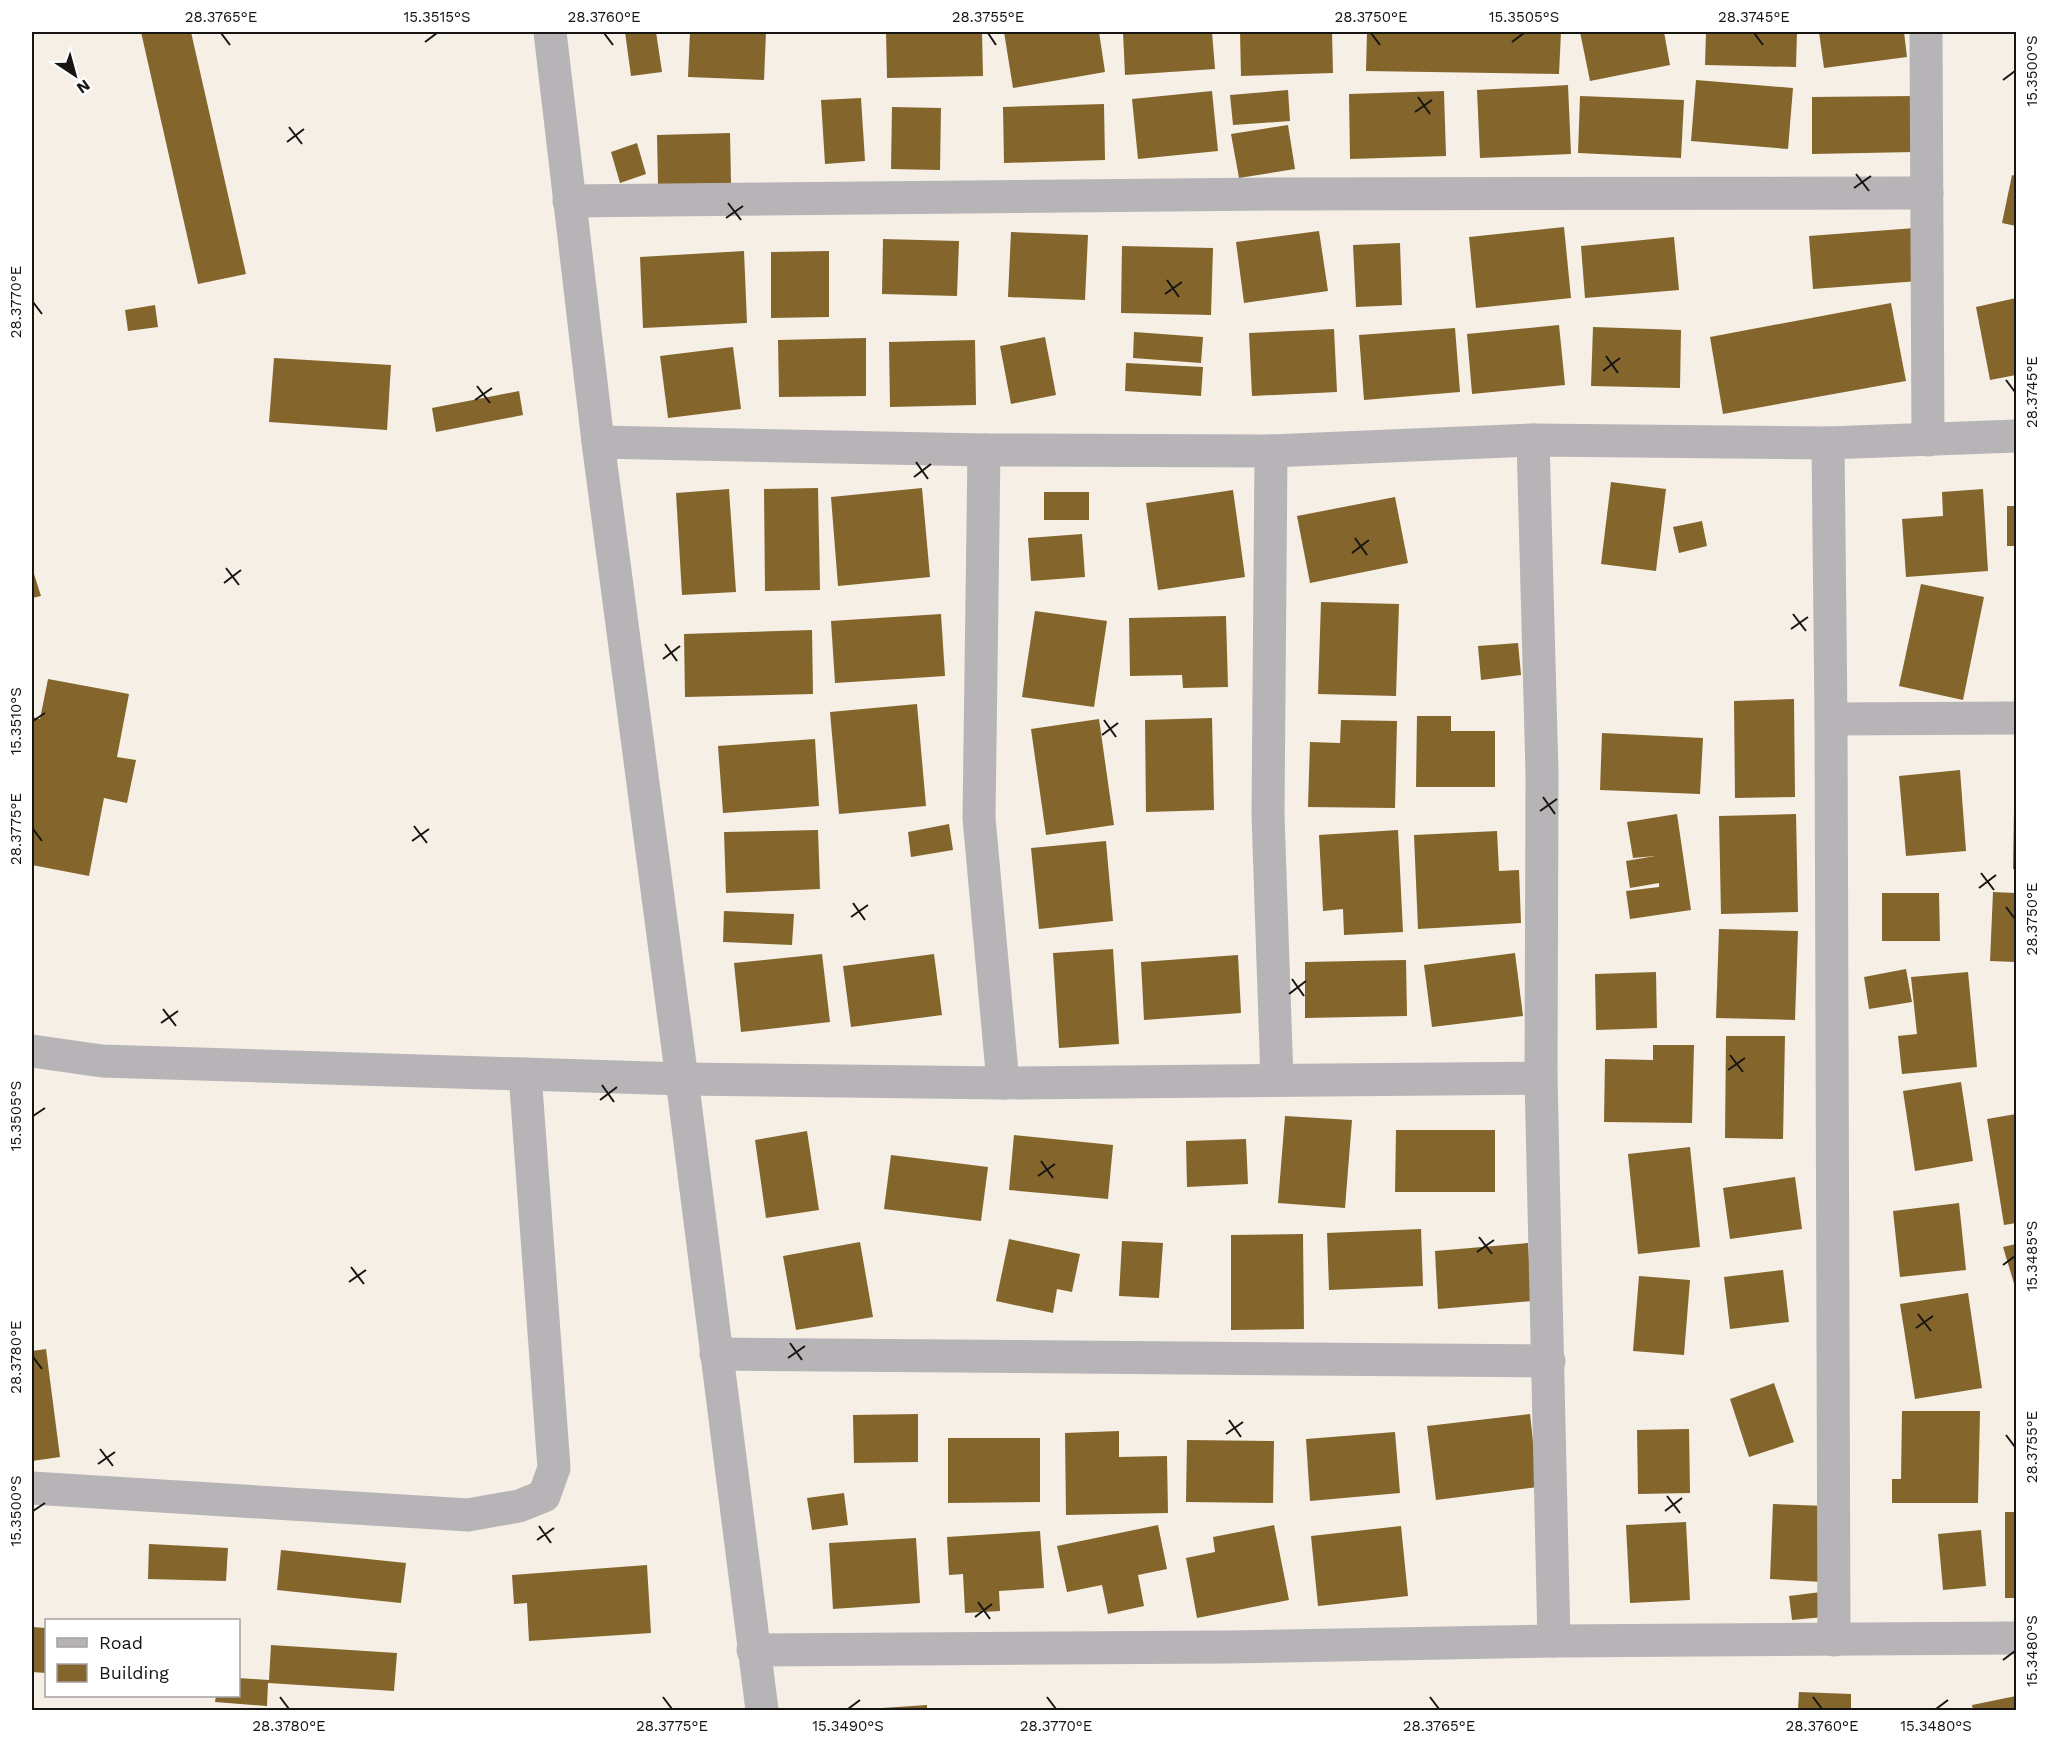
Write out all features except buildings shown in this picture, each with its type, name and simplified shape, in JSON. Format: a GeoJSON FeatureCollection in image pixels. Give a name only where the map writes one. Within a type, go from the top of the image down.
{"type":"FeatureCollection","features":[{"type":"Feature","properties":{"kind":"street"},"geometry":{"type":"LineString","coordinates":[[550,32],[598,442],[762,1710]]}},
{"type":"Feature","properties":{"kind":"street"},"geometry":{"type":"LineString","coordinates":[[1926,32],[1928,440]]}},
{"type":"Feature","properties":{"kind":"street"},"geometry":{"type":"LineString","coordinates":[[570,201],[1274,194],[1927,193]]}},
{"type":"Feature","properties":{"kind":"street"},"geometry":{"type":"LineString","coordinates":[[598,442],[984,450],[1271,451],[1533,440],[1827,443],[2016,436]]}},
{"type":"Feature","properties":{"kind":"street"},"geometry":{"type":"LineString","coordinates":[[1533,440],[1542,773],[1541,1078],[1554,1641]]}},
{"type":"Feature","properties":{"kind":"street"},"geometry":{"type":"LineString","coordinates":[[1827,443],[1831,719],[1834,1640]]}},
{"type":"Feature","properties":{"kind":"street"},"geometry":{"type":"LineString","coordinates":[[984,450],[979,818],[1003,1083]]}},
{"type":"Feature","properties":{"kind":"street"},"geometry":{"type":"LineString","coordinates":[[1271,451],[1268,815],[1277,1080]]}},
{"type":"Feature","properties":{"kind":"street"},"geometry":{"type":"LineString","coordinates":[[1831,719],[2016,718]]}},
{"type":"Feature","properties":{"kind":"street"},"geometry":{"type":"LineString","coordinates":[[32,1051],[102,1061],[682,1079],[1003,1083],[1541,1078]]}},
{"type":"Feature","properties":{"kind":"street"},"geometry":{"type":"LineString","coordinates":[[32,1488],[468,1515],[519,1506],[544,1496],[554,1468],[525,1074]]}},
{"type":"Feature","properties":{"kind":"street"},"geometry":{"type":"LineString","coordinates":[[716,1354],[1549,1361]]}},
{"type":"Feature","properties":{"kind":"street"},"geometry":{"type":"LineString","coordinates":[[753,1650],[2016,1638]]}}]}
